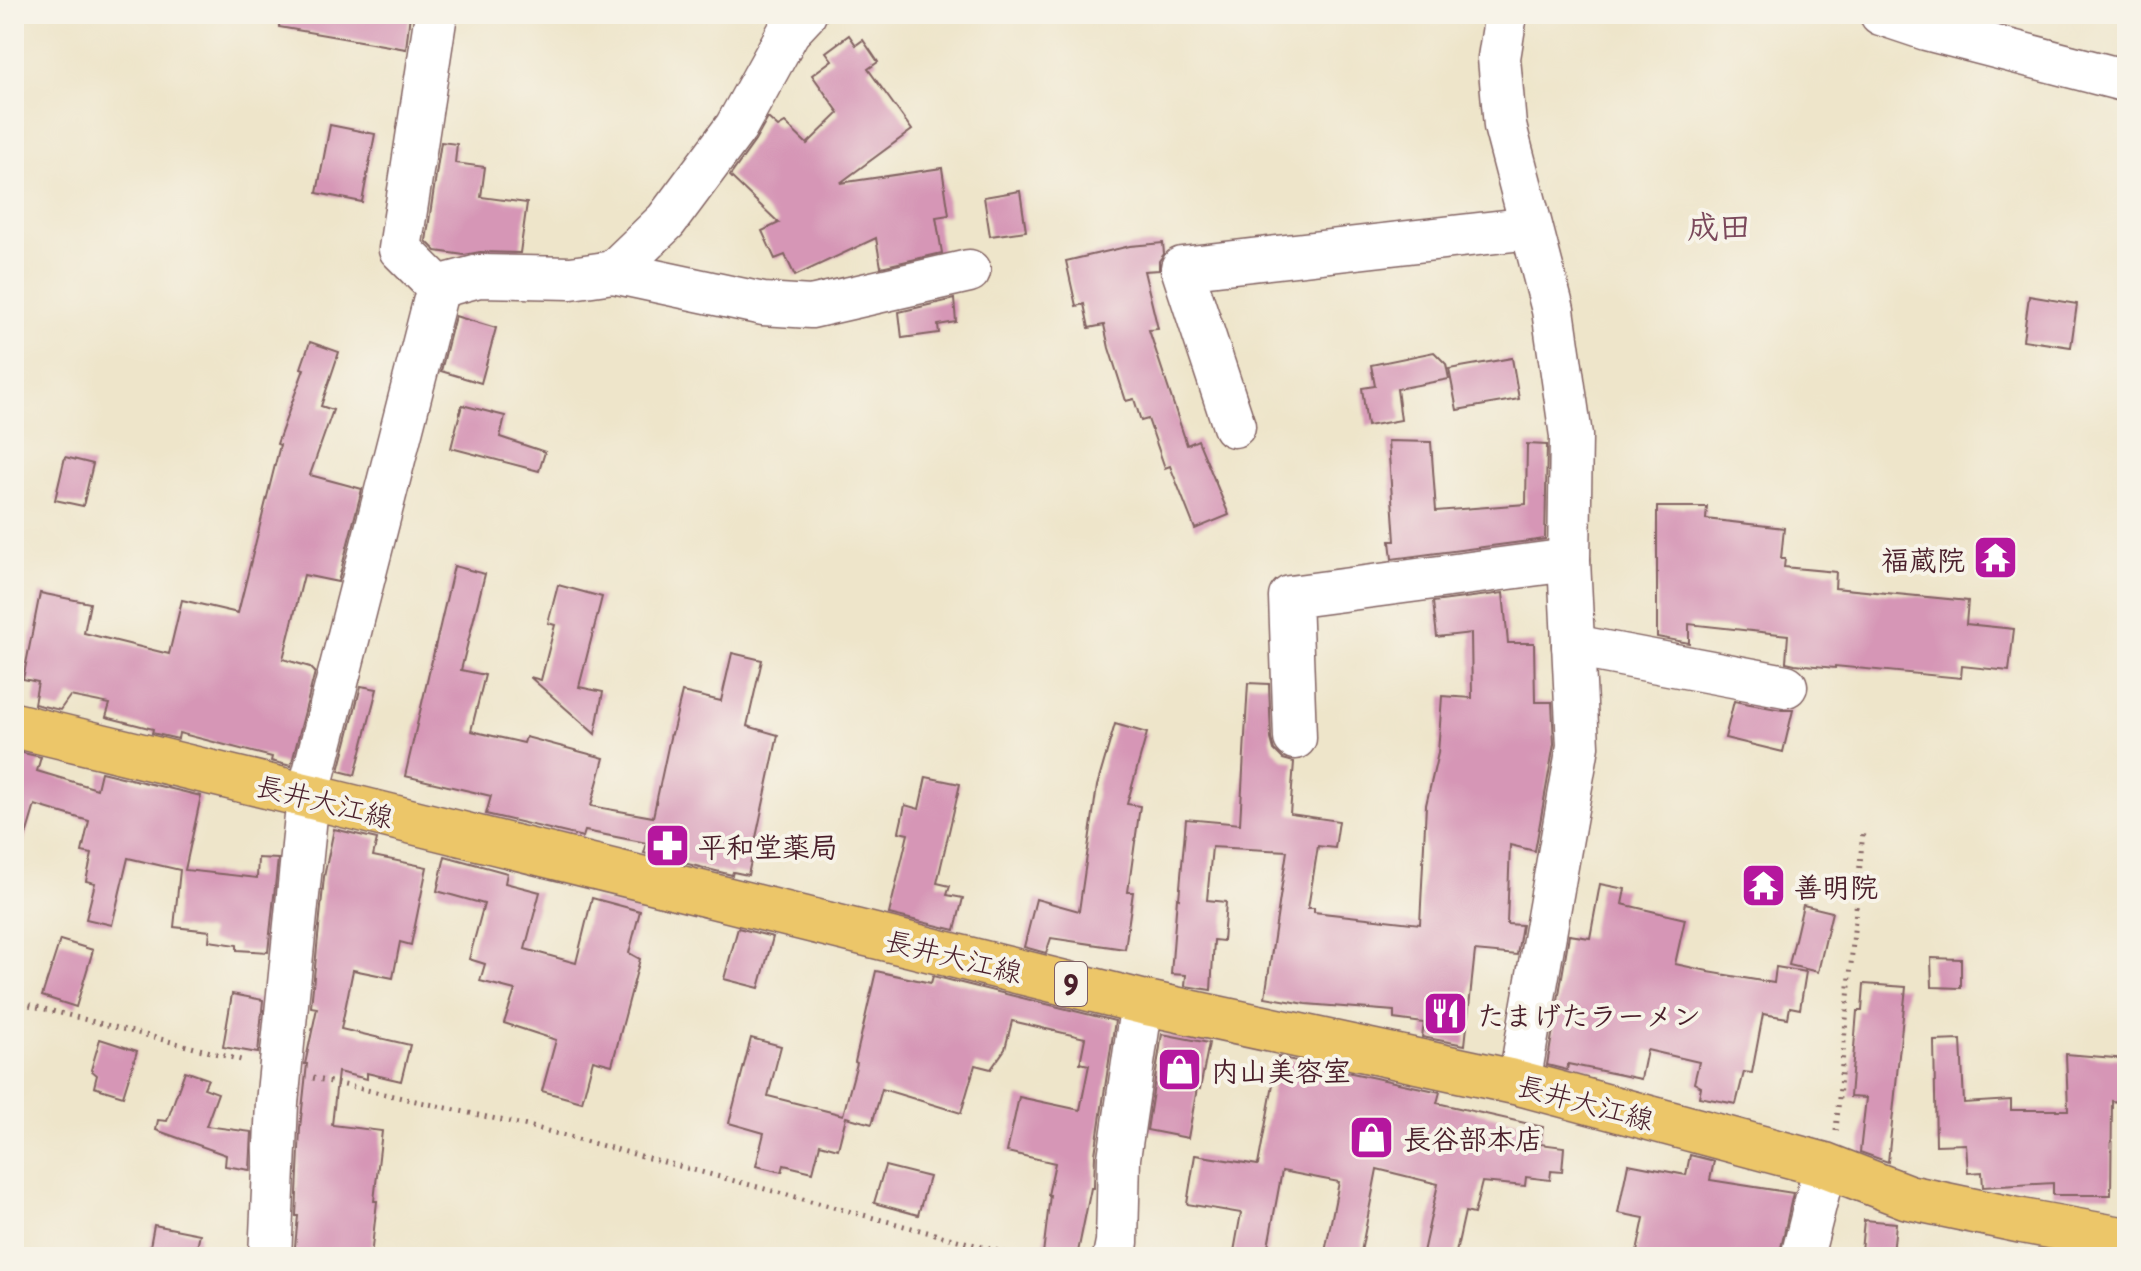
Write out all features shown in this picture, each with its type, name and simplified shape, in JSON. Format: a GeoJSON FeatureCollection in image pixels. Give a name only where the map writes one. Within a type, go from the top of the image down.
{"type":"FeatureCollection","features":[{"type":"Feature","properties":{"kind":"main road","name":"長井大江線"},"geometry":{"type":"LineString","coordinates":[[14,725],[1142,1002],[1519,1083],[1829,1167],[1908,1197],[2127,1240]]}},
{"type":"Feature","properties":{"kind":"street"},"geometry":{"type":"LineString","coordinates":[[436,14],[400,249],[438,287]]}},
{"type":"Feature","properties":{"kind":"street"},"geometry":{"type":"LineString","coordinates":[[613,272],[666,221],[736,127],[789,31],[805,14]]}},
{"type":"Feature","properties":{"kind":"street"},"geometry":{"type":"LineString","coordinates":[[1506,14],[1499,58],[1505,126],[1553,310],[1571,436],[1569,560],[1578,746],[1519,1083]]}},
{"type":"Feature","properties":{"kind":"street"},"geometry":{"type":"LineString","coordinates":[[1881,14],[2127,81]]}},
{"type":"Feature","properties":{"kind":"street"},"geometry":{"type":"LineString","coordinates":[[1234,426],[1182,268],[1531,228]]}},
{"type":"Feature","properties":{"kind":"street"},"geometry":{"type":"LineString","coordinates":[[438,287],[479,276],[571,278],[613,272],[763,304],[811,307],[969,271]]}},
{"type":"Feature","properties":{"kind":"street"},"geometry":{"type":"LineString","coordinates":[[270,1257],[277,1103],[308,796],[438,287]]}},
{"type":"Feature","properties":{"kind":"street"},"geometry":{"type":"LineString","coordinates":[[1295,738],[1290,597],[1569,560]]}},
{"type":"Feature","properties":{"kind":"street"},"geometry":{"type":"LineString","coordinates":[[1573,646],[1786,686]]}},
{"type":"Feature","properties":{"kind":"street"},"geometry":{"type":"LineString","coordinates":[[1114,1257],[1119,1158],[1142,1002]]}},
{"type":"Feature","properties":{"kind":"street"},"geometry":{"type":"LineString","coordinates":[[1802,1257],[1829,1167]]}},
{"type":"Feature","properties":{"kind":"path"},"geometry":{"type":"LineString","coordinates":[[1829,1167],[1863,831]]}},
{"type":"Feature","properties":{"kind":"path"},"geometry":{"type":"LineString","coordinates":[[14,1001],[280,1070],[532,1127],[1021,1257]]}},
{"type":"Feature","properties":{"kind":"building"},"geometry":{"type":"Polygon","coordinates":[[[280,14],[410,14],[406,49],[279,27],[280,14]]]}},
{"type":"Feature","properties":{"kind":"building"},"geometry":{"type":"Polygon","coordinates":[[[849,35],[856,45],[863,40],[878,62],[868,69],[912,130],[840,183],[942,168],[949,215],[936,217],[942,253],[881,267],[876,238],[795,276],[785,255],[775,259],[762,231],[779,223],[730,176],[768,118],[778,127],[785,123],[807,144],[839,113],[812,75],[832,60],[826,52],[849,35]]]}},
{"type":"Feature","properties":{"kind":"building"},"geometry":{"type":"Polygon","coordinates":[[[330,125],[375,134],[362,202],[317,193],[330,125]]]}},
{"type":"Feature","properties":{"kind":"building"},"geometry":{"type":"Polygon","coordinates":[[[441,142],[457,144],[455,163],[485,167],[481,197],[527,203],[520,253],[480,252],[464,255],[436,251],[426,241],[441,142]]]}},
{"type":"Feature","properties":{"kind":"building"},"geometry":{"type":"Polygon","coordinates":[[[1020,191],[1026,231],[990,236],[984,197],[1020,191]]]}},
{"type":"Feature","properties":{"kind":"building"},"geometry":{"type":"Polygon","coordinates":[[[1163,243],[1164,254],[1159,261],[1159,270],[1144,271],[1158,329],[1149,330],[1187,445],[1198,440],[1229,515],[1195,529],[1170,466],[1165,468],[1148,419],[1141,421],[1134,399],[1126,401],[1104,325],[1089,328],[1084,304],[1076,306],[1066,261],[1130,246],[1163,243]]]}},
{"type":"Feature","properties":{"kind":"building"},"geometry":{"type":"Polygon","coordinates":[[[2029,296],[2077,304],[2071,347],[2023,340],[2029,296]]]}},
{"type":"Feature","properties":{"kind":"building"},"geometry":{"type":"Polygon","coordinates":[[[954,299],[956,322],[938,325],[939,333],[902,338],[899,312],[954,299]]]}},
{"type":"Feature","properties":{"kind":"building"},"geometry":{"type":"Polygon","coordinates":[[[455,316],[496,328],[481,383],[441,371],[455,316]]]}},
{"type":"Feature","properties":{"kind":"building"},"geometry":{"type":"Polygon","coordinates":[[[310,342],[339,352],[321,406],[333,410],[310,475],[362,489],[338,582],[304,575],[283,659],[310,667],[315,672],[291,766],[271,761],[272,757],[179,733],[178,739],[152,733],[153,729],[106,717],[110,704],[70,696],[60,710],[34,704],[38,682],[23,679],[40,593],[90,603],[84,633],[169,654],[182,600],[238,613],[280,445],[277,444],[304,369],[301,368],[310,342]]]}},
{"type":"Feature","properties":{"kind":"building"},"geometry":{"type":"Polygon","coordinates":[[[1434,352],[1446,364],[1449,379],[1397,389],[1401,420],[1367,426],[1362,388],[1375,386],[1371,365],[1434,352]]]}},
{"type":"Feature","properties":{"kind":"building"},"geometry":{"type":"Polygon","coordinates":[[[1512,358],[1519,399],[1457,410],[1449,369],[1512,358]]]}},
{"type":"Feature","properties":{"kind":"building"},"geometry":{"type":"Polygon","coordinates":[[[462,405],[505,416],[500,437],[545,452],[539,471],[451,448],[462,405]]]}},
{"type":"Feature","properties":{"kind":"building"},"geometry":{"type":"Polygon","coordinates":[[[1388,441],[1431,442],[1436,511],[1526,504],[1527,444],[1547,445],[1545,539],[1392,559],[1390,541],[1395,541],[1388,441]]]}},
{"type":"Feature","properties":{"kind":"building"},"geometry":{"type":"Polygon","coordinates":[[[65,457],[93,464],[83,506],[55,500],[65,457]]]}},
{"type":"Feature","properties":{"kind":"building"},"geometry":{"type":"Polygon","coordinates":[[[1657,507],[1707,507],[1706,519],[1784,528],[1781,559],[1785,559],[1784,567],[1836,572],[1835,588],[1968,601],[1966,624],[2014,629],[2009,671],[1962,666],[1961,678],[1795,664],[1786,662],[1788,635],[1689,624],[1689,643],[1657,637],[1657,507]]]}},
{"type":"Feature","properties":{"kind":"building"},"geometry":{"type":"Polygon","coordinates":[[[454,566],[485,574],[461,670],[485,675],[471,731],[524,743],[526,737],[604,758],[591,806],[653,817],[682,692],[721,701],[732,653],[762,660],[747,726],[778,735],[748,875],[733,872],[732,875],[644,853],[647,843],[585,831],[583,837],[486,814],[491,796],[405,776],[454,566]]]}},
{"type":"Feature","properties":{"kind":"building"},"geometry":{"type":"Polygon","coordinates":[[[558,585],[602,597],[579,687],[603,692],[595,734],[530,677],[541,680],[555,625],[548,623],[558,585]]]}},
{"type":"Feature","properties":{"kind":"building"},"geometry":{"type":"Polygon","coordinates":[[[1503,593],[1508,643],[1534,643],[1535,702],[1552,702],[1554,744],[1535,851],[1510,845],[1507,924],[1522,925],[1517,955],[1475,951],[1465,1045],[1422,1037],[1424,1023],[1394,1019],[1394,1011],[1306,1004],[1265,997],[1287,851],[1212,847],[1207,900],[1226,902],[1223,941],[1214,940],[1211,990],[1185,986],[1186,975],[1171,974],[1186,819],[1240,824],[1248,683],[1269,684],[1274,750],[1283,759],[1294,762],[1290,814],[1339,821],[1335,848],[1318,846],[1308,908],[1314,908],[1314,912],[1420,924],[1426,805],[1438,753],[1442,696],[1472,698],[1471,633],[1437,637],[1433,602],[1503,593]]]}},
{"type":"Feature","properties":{"kind":"building"},"geometry":{"type":"Polygon","coordinates":[[[361,686],[377,689],[355,775],[339,771],[361,686]]]}},
{"type":"Feature","properties":{"kind":"building"},"geometry":{"type":"Polygon","coordinates":[[[1734,701],[1793,710],[1783,752],[1725,738],[1734,701]]]}},
{"type":"Feature","properties":{"kind":"building"},"geometry":{"type":"Polygon","coordinates":[[[1115,724],[1147,733],[1127,804],[1140,806],[1128,892],[1133,892],[1125,949],[1051,938],[1046,953],[1024,947],[1036,899],[1079,911],[1097,786],[1115,724]]]}},
{"type":"Feature","properties":{"kind":"building"},"geometry":{"type":"Polygon","coordinates":[[[14,751],[41,757],[37,771],[97,789],[101,772],[201,796],[185,870],[257,878],[258,858],[278,859],[268,952],[237,950],[237,945],[209,941],[210,931],[174,927],[180,870],[128,858],[112,925],[86,919],[95,883],[86,881],[92,854],[82,852],[89,821],[35,805],[21,852],[14,851],[14,751]]]}},
{"type":"Feature","properties":{"kind":"building"},"geometry":{"type":"Polygon","coordinates":[[[926,777],[960,784],[937,883],[950,886],[947,895],[963,898],[955,930],[889,914],[908,834],[899,832],[905,805],[919,809],[926,777]]]}},
{"type":"Feature","properties":{"kind":"building"},"geometry":{"type":"Polygon","coordinates":[[[334,829],[377,839],[373,856],[427,867],[411,945],[400,942],[393,978],[353,970],[341,1029],[410,1045],[401,1081],[367,1073],[367,1079],[338,1072],[332,1125],[382,1131],[371,1257],[294,1257],[305,1064],[317,1008],[311,1007],[324,877],[334,829]]]}},
{"type":"Feature","properties":{"kind":"building"},"geometry":{"type":"Polygon","coordinates":[[[445,856],[507,873],[505,883],[540,892],[525,949],[576,963],[592,898],[640,911],[629,953],[640,959],[612,1065],[593,1060],[582,1102],[542,1091],[556,1040],[504,1023],[515,990],[480,981],[485,964],[469,959],[484,904],[437,891],[445,856]]]}},
{"type":"Feature","properties":{"kind":"building"},"geometry":{"type":"Polygon","coordinates":[[[1600,884],[1625,889],[1622,904],[1685,919],[1675,964],[1774,983],[1776,967],[1806,972],[1800,1009],[1790,1007],[1788,1018],[1763,1014],[1752,1073],[1744,1072],[1736,1104],[1699,1097],[1701,1087],[1694,1083],[1699,1062],[1647,1050],[1641,1079],[1568,1064],[1567,1070],[1547,1065],[1569,935],[1590,938],[1600,884]]]}},
{"type":"Feature","properties":{"kind":"building"},"geometry":{"type":"Polygon","coordinates":[[[1803,905],[1832,912],[1818,972],[1789,965],[1803,905]]]}},
{"type":"Feature","properties":{"kind":"building"},"geometry":{"type":"Polygon","coordinates":[[[738,928],[773,937],[759,988],[724,979],[738,928]]]}},
{"type":"Feature","properties":{"kind":"building"},"geometry":{"type":"Polygon","coordinates":[[[60,940],[93,950],[76,1007],[42,996],[60,940]]]}},
{"type":"Feature","properties":{"kind":"building"},"geometry":{"type":"Polygon","coordinates":[[[1931,958],[1961,959],[1961,988],[1932,987],[1931,958]]]}},
{"type":"Feature","properties":{"kind":"building"},"geometry":{"type":"Polygon","coordinates":[[[876,971],[931,983],[933,976],[1115,1021],[1095,1154],[1094,1188],[1091,1188],[1077,1257],[1043,1254],[1048,1195],[1055,1163],[1007,1152],[1019,1097],[1080,1110],[1089,1065],[1080,1063],[1085,1038],[1012,1021],[1005,1049],[991,1069],[975,1065],[961,1113],[882,1089],[872,1124],[846,1117],[838,1149],[820,1144],[813,1172],[784,1165],[782,1172],[756,1166],[764,1133],[729,1123],[751,1038],[781,1046],[768,1096],[843,1115],[876,971]]]}},
{"type":"Feature","properties":{"kind":"building"},"geometry":{"type":"Polygon","coordinates":[[[1864,984],[1906,987],[1888,1162],[1860,1152],[1866,1098],[1850,1097],[1857,1011],[1862,1011],[1864,984]]]}},
{"type":"Feature","properties":{"kind":"building"},"geometry":{"type":"Polygon","coordinates":[[[232,994],[263,1000],[258,1053],[223,1047],[232,994]]]}},
{"type":"Feature","properties":{"kind":"building"},"geometry":{"type":"Polygon","coordinates":[[[1162,1034],[1209,1043],[1188,1138],[1147,1130],[1162,1034]]]}},
{"type":"Feature","properties":{"kind":"building"},"geometry":{"type":"Polygon","coordinates":[[[100,1039],[137,1051],[123,1096],[94,1087],[97,1075],[91,1070],[100,1039]]]}},
{"type":"Feature","properties":{"kind":"building"},"geometry":{"type":"Polygon","coordinates":[[[1961,1040],[1964,1103],[2011,1100],[2011,1110],[2068,1110],[2066,1054],[2127,1059],[2127,1103],[2112,1101],[2111,1195],[2053,1195],[2053,1183],[1983,1187],[1982,1172],[1968,1173],[1966,1144],[1936,1145],[1934,1041],[1961,1040]]]}},
{"type":"Feature","properties":{"kind":"building"},"geometry":{"type":"Polygon","coordinates":[[[1278,1057],[1440,1092],[1437,1103],[1543,1127],[1540,1144],[1564,1147],[1562,1172],[1551,1171],[1550,1180],[1526,1177],[1525,1186],[1482,1182],[1474,1214],[1465,1212],[1455,1257],[1422,1257],[1438,1184],[1377,1169],[1360,1257],[1324,1257],[1339,1182],[1282,1171],[1266,1257],[1233,1257],[1241,1213],[1187,1204],[1195,1155],[1258,1165],[1278,1057]]]}},
{"type":"Feature","properties":{"kind":"building"},"geometry":{"type":"Polygon","coordinates":[[[185,1071],[208,1079],[204,1088],[218,1093],[206,1126],[252,1132],[250,1170],[225,1166],[226,1155],[156,1130],[158,1120],[167,1121],[185,1071]]]}},
{"type":"Feature","properties":{"kind":"building"},"geometry":{"type":"Polygon","coordinates":[[[1690,1155],[1714,1161],[1710,1180],[1793,1193],[1779,1257],[1636,1257],[1644,1218],[1618,1213],[1628,1164],[1686,1175],[1690,1155]]]}},
{"type":"Feature","properties":{"kind":"building"},"geometry":{"type":"Polygon","coordinates":[[[885,1166],[929,1177],[918,1215],[874,1203],[885,1166]]]}},
{"type":"Feature","properties":{"kind":"building"},"geometry":{"type":"Polygon","coordinates":[[[1864,1220],[1896,1223],[1893,1254],[1861,1251],[1864,1220]]]}},
{"type":"Feature","properties":{"kind":"building"},"geometry":{"type":"Polygon","coordinates":[[[154,1225],[200,1234],[195,1257],[148,1257],[154,1225]]]}},
{"type":"Feature","properties":{"kind":"place","name":"福蔵院"},"geometry":{"type":"Point","coordinates":[1996,558]}},
{"type":"Feature","properties":{"kind":"place","name":"平和堂薬局"},"geometry":{"type":"Point","coordinates":[667,845]}},
{"type":"Feature","properties":{"kind":"place","name":"善明院"},"geometry":{"type":"Point","coordinates":[1763,885]}},
{"type":"Feature","properties":{"kind":"place","name":"たまげたラーメン"},"geometry":{"type":"Point","coordinates":[1446,1014]}},
{"type":"Feature","properties":{"kind":"place","name":"内山美容室"},"geometry":{"type":"Point","coordinates":[1180,1069]}},
{"type":"Feature","properties":{"kind":"place","name":"長谷部本店"},"geometry":{"type":"Point","coordinates":[1372,1137]}},
{"type":"Feature","properties":{"kind":"district","name":"成田"},"geometry":{"type":"Point","coordinates":[1719,225]}}]}
